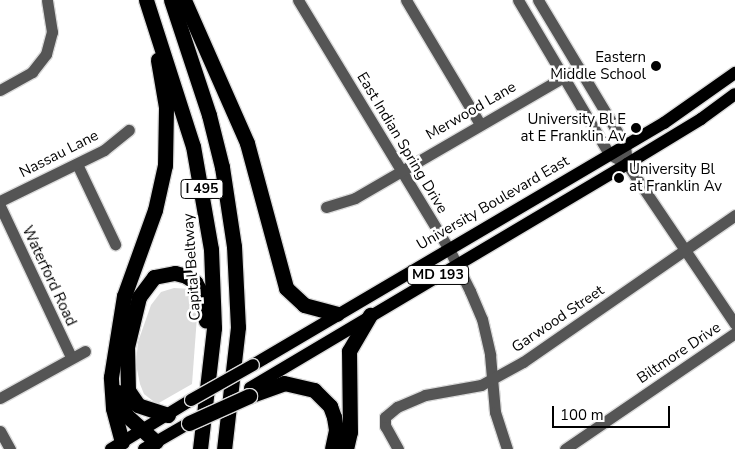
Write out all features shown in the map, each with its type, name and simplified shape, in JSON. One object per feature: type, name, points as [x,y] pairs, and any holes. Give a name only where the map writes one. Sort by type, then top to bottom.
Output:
[{"type":"highway","points":[[116,446],[110,393],[114,348],[124,296],[162,186],[167,146],[164,89],[146,0]]},
{"type":"highway","name":"Capital Beltway","points":[[146,0],[193,146],[206,214],[214,283],[210,385],[200,449]]},
{"type":"highway","name":"I 495","points":[[171,0],[209,115],[222,167],[234,246],[238,327],[224,449]]},
{"type":"highway","points":[[184,0],[248,142],[286,288],[304,305],[337,314]]},
{"type":"highway","points":[[168,414],[138,405],[132,399],[126,382],[127,348],[134,313],[146,284],[154,277],[164,273],[186,276],[195,282],[201,293],[210,385]]},
{"type":"highway","points":[[346,449],[350,432],[349,351],[370,315]]},
{"type":"highway","points":[[233,449],[238,327]]},
{"type":"highway","points":[[114,348],[115,377],[122,406],[150,446]]},
{"type":"highway","points":[[189,423],[249,392],[284,383],[314,390],[330,406],[336,430],[332,449]]},
{"type":"main road","name":"University Boulevard East","points":[[116,446],[664,123],[735,73]]},
{"type":"main road","name":"MD 193","points":[[249,392],[370,315],[701,119],[735,94]]},
{"type":"main road","points":[[150,446],[189,423]]},
{"type":"street","points":[[0,90],[32,72],[46,54],[52,32],[47,0]]},
{"type":"street","name":"East Indian Spring Drive","points":[[298,0],[399,171],[449,248],[457,264],[482,319],[490,355],[495,412],[507,449]]},
{"type":"street","points":[[406,0],[480,124]]},
{"type":"street","points":[[518,0],[609,154],[626,164],[686,249],[735,324]]},
{"type":"street","points":[[538,0],[625,145],[626,164]]},
{"type":"street","name":"Merwood Lane","points":[[326,207],[355,198],[563,75],[579,68]]},
{"type":"street","name":"Nassau Lane","points":[[0,201],[104,150],[129,130]]},
{"type":"street","points":[[77,164],[115,244]]},
{"type":"street","name":"Waterford Road","points":[[0,206],[71,358]]},
{"type":"street","name":"Garwood Street","points":[[398,449],[385,426],[385,417],[425,395],[481,385],[523,362],[735,215]]},
{"type":"street","name":"Biltmore Drive","points":[[565,449],[735,333]]},
{"type":"street","points":[[0,398],[84,351]]},
{"type":"street","points":[[0,430],[10,449]]},
{"type":"shaded area","points":[[174,288],[191,289],[198,303],[192,384],[157,404],[144,394],[140,384],[136,364],[138,342],[151,305],[161,292]]},
{"type":"place","name":"Eastern Middle School","points":[[656,66]]},
{"type":"place","name":"University Bl E at E Franklin Av","points":[[636,128]]},
{"type":"place","name":"University Bl at Franklin Av","points":[[619,178]]}]
